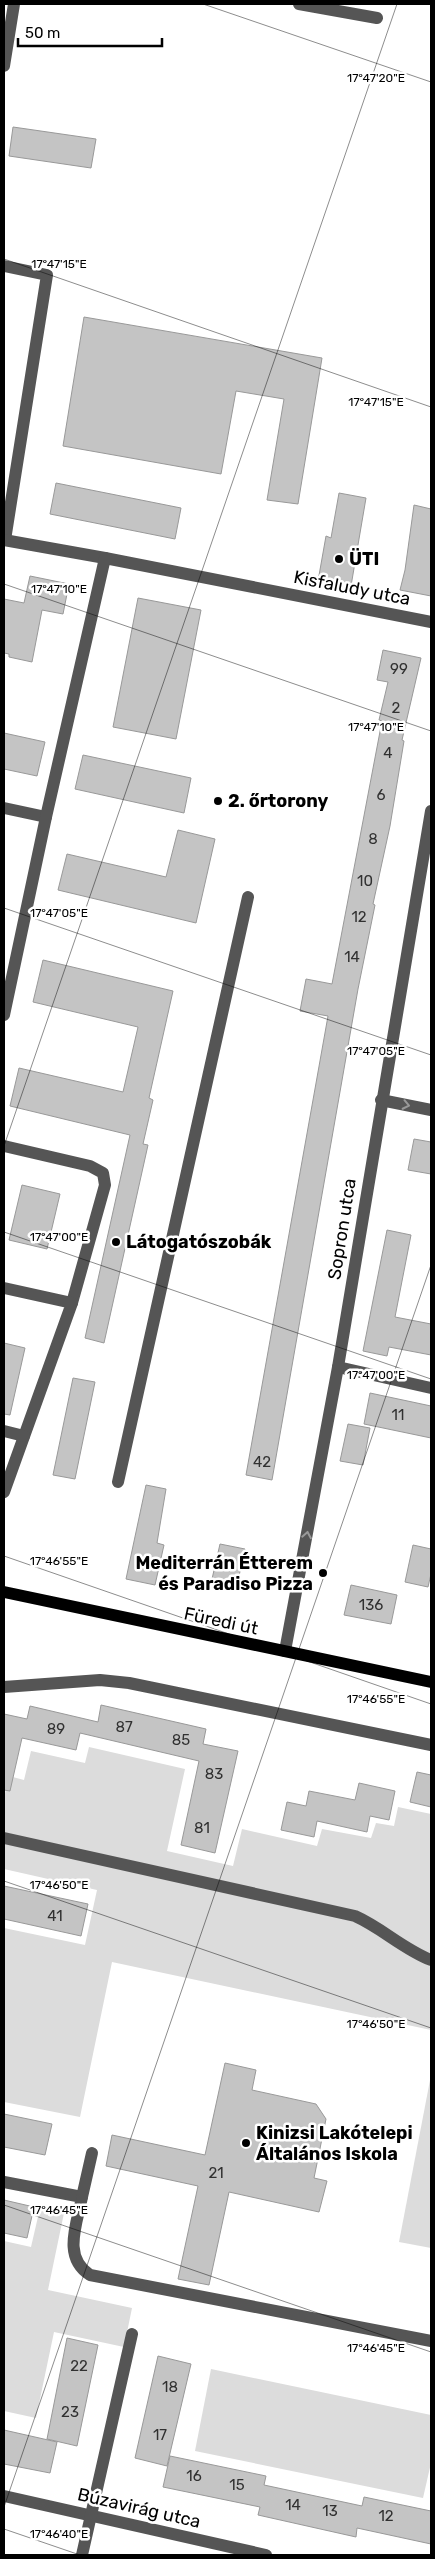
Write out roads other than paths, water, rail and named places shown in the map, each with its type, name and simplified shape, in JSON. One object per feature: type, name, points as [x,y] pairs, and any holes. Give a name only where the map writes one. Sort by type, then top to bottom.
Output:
[{"type":"main road","name":"Füredi út","points":[[4,1592],[431,1682]]},
{"type":"street","points":[[4,66],[14,4]]},
{"type":"street","points":[[299,4],[377,18]]},
{"type":"street","points":[[4,266],[47,275],[4,540]]},
{"type":"street","name":"Kisfaludy utca","points":[[4,540],[265,588],[431,622]]},
{"type":"street","points":[[4,1015],[46,817],[105,558]]},
{"type":"street","points":[[4,808],[46,817]]},
{"type":"street","name":"Sopron utca","points":[[285,1652],[338,1368],[381,1100],[428,858],[431,811]]},
{"type":"street","points":[[118,1482],[248,897]]},
{"type":"street","points":[[381,1100],[431,1110]]},
{"type":"street","points":[[4,1146],[90,1166],[103,1173],[105,1185],[72,1302],[4,1492]]},
{"type":"street","points":[[4,1288],[72,1302]]},
{"type":"street","points":[[338,1368],[431,1388]]},
{"type":"street","points":[[4,1432],[24,1436]]},
{"type":"street","points":[[4,1687],[100,1680],[129,1683],[431,1745]]},
{"type":"street","points":[[4,1838],[355,1916],[374,1924],[402,1945],[431,1960]]},
{"type":"street","points":[[92,2153],[73,2248],[74,2260],[80,2269],[90,2275],[431,2341]]},
{"type":"street","points":[[4,2182],[82,2197]]},
{"type":"street","points":[[82,2555],[132,2334]]},
{"type":"street","name":"Búzavirág utca","points":[[4,2496],[266,2555]]},
{"type":"place","name":"ÜTI","points":[[339,559]]},
{"type":"place","name":"2. őrtorony","points":[[218,801]]},
{"type":"place","name":"Látogatószobák","points":[[116,1242]]},
{"type":"place","name":"Mediterrán Étterem és Paradiso Pizza","points":[[323,1573]]},
{"type":"place","name":"Kinizsi Lakótelepi Általános Iskola","points":[[246,2143]]}]
